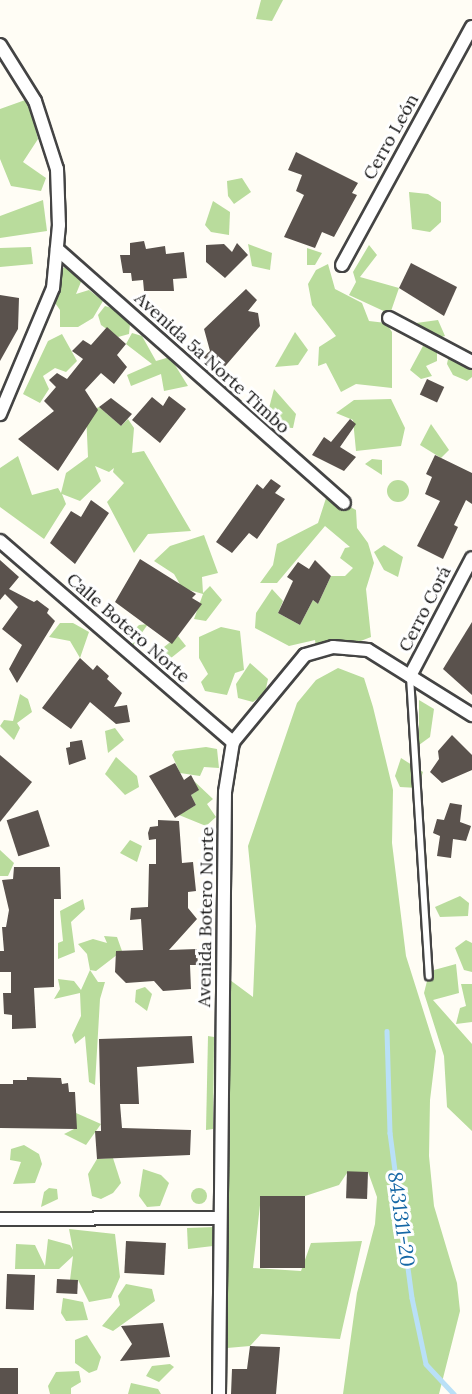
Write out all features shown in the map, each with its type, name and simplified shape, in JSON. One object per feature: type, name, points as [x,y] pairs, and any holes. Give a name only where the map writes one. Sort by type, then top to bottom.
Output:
[{"type":"street","name":"Cerro León","points":[[342,265],[472,27]]},
{"type":"street","points":[[0,45],[35,101],[57,169],[57,249],[53,288],[0,414]]},
{"type":"street","name":"Avenida 5a Norte Timbo","points":[[57,249],[344,503]]},
{"type":"street","points":[[389,318],[472,362]]},
{"type":"street","name":"Calle Botero Norte","points":[[0,541],[233,742]]},
{"type":"street","name":"Cerro Corá","points":[[410,676],[472,558]]},
{"type":"street","points":[[233,742],[304,655],[333,646],[368,650],[472,715]]},
{"type":"street","name":"Avenida Botero Norte","points":[[219,1394],[225,792],[233,742]]},
{"type":"street","points":[[0,1219],[220,1218]]},
{"type":"lane","points":[[410,676],[429,976]]},
{"type":"green space","points":[[261,0],[283,0],[272,21],[256,19]]},
{"type":"green space","points":[[28,99],[38,139],[23,162],[46,178],[41,191],[11,186],[0,159],[0,109]]},
{"type":"green space","points":[[242,178],[251,192],[234,204],[228,196],[227,181]]},
{"type":"green space","points":[[409,192],[428,194],[441,202],[441,222],[430,232],[412,229]]},
{"type":"green space","points":[[43,200],[47,231],[0,238],[0,216]]},
{"type":"green space","points":[[213,201],[230,212],[229,235],[211,232],[205,225]]},
{"type":"green space","points":[[248,244],[272,253],[270,270],[252,266]]},
{"type":"green space","points":[[369,245],[377,255],[360,277],[399,288],[390,314],[349,295],[356,282],[353,272]]},
{"type":"green space","points":[[31,247],[33,264],[0,267],[0,248]]},
{"type":"green space","points":[[307,248],[322,253],[315,265],[307,265]]},
{"type":"green space","points":[[70,263],[83,277],[76,294],[89,290],[103,301],[93,318],[78,327],[60,327],[60,310],[53,300],[59,290],[62,269]]},
{"type":"green space","points":[[328,264],[335,289],[362,303],[369,321],[386,323],[392,332],[392,388],[356,384],[341,392],[326,363],[318,366],[319,347],[336,336],[312,305],[308,284],[316,270]]},
{"type":"green space","points":[[105,306],[131,314],[129,334],[118,337],[101,325],[98,315]]},
{"type":"green space","points":[[438,320],[445,336],[431,340],[409,324]]},
{"type":"green space","points":[[295,332],[308,350],[298,365],[275,367]]},
{"type":"green space","points":[[132,333],[142,336],[156,361],[170,357],[188,386],[164,391],[161,374],[131,386],[127,375],[152,364],[126,344]]},
{"type":"green space","points":[[62,334],[77,361],[66,372],[55,368],[43,376],[49,389],[40,403],[23,394],[48,341]]},
{"type":"green space","points":[[423,346],[437,350],[437,361],[426,366],[432,376],[421,379],[410,370]]},
{"type":"green space","points":[[449,354],[472,367],[472,377],[467,381],[453,375],[447,364]]},
{"type":"green space","points":[[274,389],[296,414],[293,428],[272,427],[268,412]]},
{"type":"green space","points":[[391,399],[405,428],[401,446],[356,451],[353,420],[336,413],[354,400]]},
{"type":"green space","points":[[99,407],[121,426],[128,419],[134,428],[132,453],[144,451],[191,531],[148,534],[134,553],[107,502],[124,483],[113,472],[114,468],[109,472],[95,466],[101,481],[80,501],[62,494],[66,504],[44,539],[0,507],[0,468],[18,456],[32,495],[58,488],[61,493],[66,473],[88,457],[86,413]]},
{"type":"green space","points":[[431,424],[449,450],[441,458],[420,445]]},
{"type":"green space","points":[[372,459],[382,460],[382,475],[365,464]]},
{"type":"green space","points":[[398,480],[406,483],[409,491],[406,499],[398,502],[390,499],[387,491],[390,483]]},
{"type":"green space","points":[[327,495],[356,510],[357,528],[368,543],[374,563],[366,589],[371,637],[353,644],[316,647],[315,640],[289,646],[255,628],[256,613],[272,589],[283,601],[278,613],[300,625],[313,600],[318,604],[331,576],[345,576],[353,568],[340,558],[345,548],[350,547],[325,526],[277,583],[260,583],[273,565],[277,544],[318,523]]},
{"type":"green space","points":[[204,535],[218,573],[202,577],[203,593],[210,586],[222,600],[206,621],[194,619],[203,594],[182,588],[174,574],[154,561],[170,546]]},
{"type":"green space","points":[[384,545],[403,557],[398,577],[384,570],[374,552]]},
{"type":"green space","points":[[60,623],[73,623],[89,632],[80,658],[70,641],[49,637]]},
{"type":"green space","points":[[148,624],[132,647],[132,632],[139,625]]},
{"type":"green space","points":[[221,627],[240,631],[244,670],[235,673],[227,695],[205,691],[201,682],[208,674],[199,658],[199,637]]},
{"type":"green space","points":[[178,636],[186,646],[161,666],[164,647]]},
{"type":"green space","points":[[250,663],[268,679],[265,693],[253,702],[238,698],[236,684]]},
{"type":"green space","points":[[338,668],[364,678],[373,707],[393,790],[392,843],[406,956],[436,1051],[430,1100],[429,1156],[434,1206],[457,1283],[460,1311],[439,1394],[343,1394],[357,1293],[375,1224],[377,1197],[368,1172],[347,1173],[339,1185],[305,1196],[261,1196],[253,1268],[301,1271],[311,1243],[362,1241],[340,1339],[261,1334],[250,1346],[227,1348],[230,980],[253,997],[256,926],[248,846],[297,703],[316,680]]},
{"type":"green space","points":[[20,694],[28,699],[32,712],[17,723],[20,728],[14,740],[0,726],[4,720],[13,721]]},
{"type":"green space","points":[[419,700],[434,709],[430,737],[419,745]]},
{"type":"green space","points":[[115,728],[124,740],[108,753],[105,731]]},
{"type":"green space","points":[[206,747],[217,749],[219,768],[204,767],[200,776],[180,773],[172,755],[175,751]]},
{"type":"green space","points":[[116,757],[137,776],[139,787],[125,795],[105,774]]},
{"type":"green space","points":[[401,758],[423,772],[418,788],[400,787],[395,776]]},
{"type":"green space","points":[[194,781],[213,799],[207,804],[216,817],[206,826],[179,815],[196,805],[191,795],[198,790]]},
{"type":"green space","points":[[130,840],[142,846],[137,862],[120,853]]},
{"type":"green space","points":[[0,850],[14,863],[8,876],[0,876]]},
{"type":"green space","points":[[460,896],[469,903],[468,916],[440,917],[435,907]]},
{"type":"green space","points":[[83,899],[85,909],[71,922],[75,952],[58,959],[58,943],[63,941],[60,911]]},
{"type":"green space","points":[[104,936],[117,937],[122,951],[96,971],[90,970],[87,954],[78,944],[93,939],[107,943]]},
{"type":"green space","points":[[466,940],[472,943],[472,972],[464,970],[455,948]]},
{"type":"green space","points":[[456,964],[459,993],[433,1000],[472,1044],[472,1131],[447,1107],[444,1056],[424,993],[427,981],[434,979],[434,970]]},
{"type":"green space","points":[[90,970],[98,982],[105,982],[100,999],[95,1085],[89,1082],[85,1036],[75,1044],[72,1035],[81,1016],[80,993],[54,999],[60,989],[58,979],[74,981],[81,990]]},
{"type":"green space","points":[[461,984],[472,984],[472,1022],[456,1024],[460,1008],[466,1006]]},
{"type":"green space","points":[[145,987],[152,994],[147,1011],[135,1002],[136,990]]},
{"type":"green space","points":[[208,1036],[214,1037],[213,1129],[206,1130]]},
{"type":"green space","points":[[76,1113],[101,1124],[86,1145],[64,1134],[76,1128]]},
{"type":"green space","points":[[24,1145],[39,1154],[42,1164],[35,1183],[13,1184],[21,1162],[10,1160],[11,1149]]},
{"type":"green space","points":[[113,1158],[121,1183],[113,1193],[101,1199],[92,1196],[88,1174],[97,1159]]},
{"type":"green space","points":[[143,1169],[161,1175],[169,1183],[160,1206],[147,1207],[139,1196]]},
{"type":"green space","points":[[49,1188],[57,1189],[58,1199],[41,1207],[44,1192]]},
{"type":"green space","points":[[199,1188],[207,1196],[199,1204],[191,1196]]},
{"type":"green space","points":[[215,1227],[213,1246],[188,1249],[187,1228]]},
{"type":"green space","points":[[69,1229],[115,1234],[120,1277],[111,1298],[89,1302],[78,1280],[70,1280],[73,1256],[59,1269],[15,1269],[16,1244],[35,1245],[45,1266],[48,1239],[70,1245],[73,1250]]},
{"type":"green space","points":[[126,1284],[152,1289],[155,1301],[113,1331],[102,1326],[120,1305],[118,1296]]},
{"type":"green space","points":[[63,1298],[83,1302],[88,1320],[66,1321],[61,1313]]},
{"type":"green space","points":[[87,1335],[101,1357],[97,1370],[89,1373],[75,1363],[75,1340]]},
{"type":"green space","points":[[170,1364],[174,1367],[159,1382],[146,1376],[152,1366]]},
{"type":"green space","points":[[79,1371],[81,1382],[71,1388],[71,1394],[50,1394],[48,1386],[56,1372]]},
{"type":"green space","points":[[131,1383],[158,1389],[161,1394],[128,1394]]},
{"type":"building","points":[[296,152],[358,183],[352,193],[357,195],[334,237],[322,232],[315,248],[284,237],[304,195],[296,191],[302,175],[288,170]]},
{"type":"building","points":[[144,241],[146,249],[165,246],[166,254],[184,252],[187,278],[173,279],[174,291],[144,291],[143,280],[132,281],[131,273],[123,273],[120,255],[130,255],[130,243]]},
{"type":"building","points":[[237,243],[248,255],[225,278],[206,262],[206,245],[224,244],[232,252]]},
{"type":"building","points":[[411,263],[457,287],[444,316],[399,288]]},
{"type":"building","points":[[246,289],[257,300],[248,311],[258,313],[260,326],[221,371],[203,357],[210,351],[204,329]]},
{"type":"building","points":[[0,295],[19,298],[18,329],[0,361]]},
{"type":"building","points":[[107,327],[126,344],[117,355],[127,367],[114,384],[101,373],[85,390],[98,410],[58,471],[18,439],[54,411],[44,401],[56,387],[49,380],[57,373],[67,379],[83,359],[72,351],[83,340],[91,345]]},
{"type":"building","points":[[427,379],[444,387],[437,402],[420,394]]},
{"type":"building","points":[[169,396],[186,409],[160,443],[132,420],[152,397],[163,406]]},
{"type":"building","points":[[111,398],[132,414],[121,426],[99,407]]},
{"type":"building","points":[[350,419],[356,424],[340,447],[356,457],[344,471],[312,455],[324,437],[331,442]]},
{"type":"building","points":[[435,455],[472,473],[472,504],[466,500],[454,525],[458,527],[443,559],[417,546],[440,501],[425,494],[432,477],[426,474]]},
{"type":"building","points":[[271,479],[281,486],[275,493],[285,499],[257,539],[249,533],[232,553],[216,542],[257,484],[263,489]]},
{"type":"building","points":[[91,500],[109,513],[75,564],[50,543],[71,511],[81,517]]},
{"type":"building","points":[[140,559],[196,594],[192,598],[202,604],[172,644],[115,602]]},
{"type":"building","points":[[0,560],[19,577],[9,589],[34,602],[37,600],[49,609],[47,613],[55,621],[17,683],[9,669],[22,645],[2,629],[18,607],[5,594],[0,600]]},
{"type":"building","points":[[315,560],[331,576],[318,604],[313,600],[300,625],[278,613],[293,581],[287,577],[298,562],[309,569]]},
{"type":"building","points":[[472,622],[472,695],[443,669]]},
{"type":"building","points":[[80,658],[93,670],[97,665],[109,676],[107,679],[122,693],[114,707],[127,705],[130,722],[116,724],[90,702],[71,729],[42,708]]},
{"type":"building","points":[[452,735],[472,755],[472,770],[442,783],[430,772],[439,759],[438,751]]},
{"type":"building","points":[[82,740],[86,759],[69,765],[66,748],[70,747],[70,742]]},
{"type":"building","points":[[0,755],[32,782],[0,822]]},
{"type":"building","points":[[175,763],[184,780],[191,775],[199,790],[191,795],[196,805],[175,818],[149,776]]},
{"type":"building","points":[[450,803],[462,805],[460,822],[471,826],[466,841],[453,839],[451,858],[437,856],[440,836],[433,833],[437,819],[444,820]]},
{"type":"building","points":[[38,810],[50,846],[18,856],[7,820]]},
{"type":"building","points":[[158,820],[179,821],[182,863],[193,862],[196,891],[188,892],[188,908],[197,919],[169,950],[197,949],[198,965],[190,965],[191,989],[163,991],[154,981],[126,983],[115,972],[116,951],[143,950],[141,919],[130,920],[131,908],[148,907],[149,864],[156,864],[156,839],[149,840],[148,833],[150,827],[158,826]]},
{"type":"building","points":[[14,867],[60,867],[61,899],[54,899],[54,987],[34,988],[36,1028],[12,1029],[12,1015],[4,1014],[3,993],[11,993],[11,972],[0,972],[0,951],[4,951],[2,927],[6,927],[9,910],[2,880],[13,879]]},
{"type":"building","points":[[192,1036],[194,1063],[137,1067],[139,1104],[120,1104],[122,1128],[191,1130],[190,1155],[97,1159],[95,1131],[101,1131],[99,1039]]},
{"type":"building","points":[[27,1077],[61,1078],[62,1084],[68,1083],[69,1092],[75,1092],[77,1129],[0,1128],[0,1084],[13,1084],[13,1080],[27,1080]]},
{"type":"building","points":[[347,1171],[368,1172],[367,1199],[346,1198]]},
{"type":"building","points":[[260,1196],[305,1196],[305,1268],[260,1268]]},
{"type":"building","points":[[126,1241],[166,1243],[164,1275],[124,1273]]},
{"type":"building","points":[[7,1274],[35,1275],[34,1310],[6,1309]]},
{"type":"building","points":[[57,1279],[78,1280],[77,1294],[56,1293]]},
{"type":"building","points":[[163,1323],[170,1357],[120,1361],[132,1344],[121,1326]]},
{"type":"building","points":[[250,1346],[280,1347],[276,1394],[231,1394],[232,1369],[247,1369]]},
{"type":"building","points":[[0,1368],[18,1368],[18,1394],[0,1394]]},
{"type":"waterway","name":"8431311-20","points":[[387,1031],[390,1133],[412,1298],[426,1364],[454,1394]]}]
